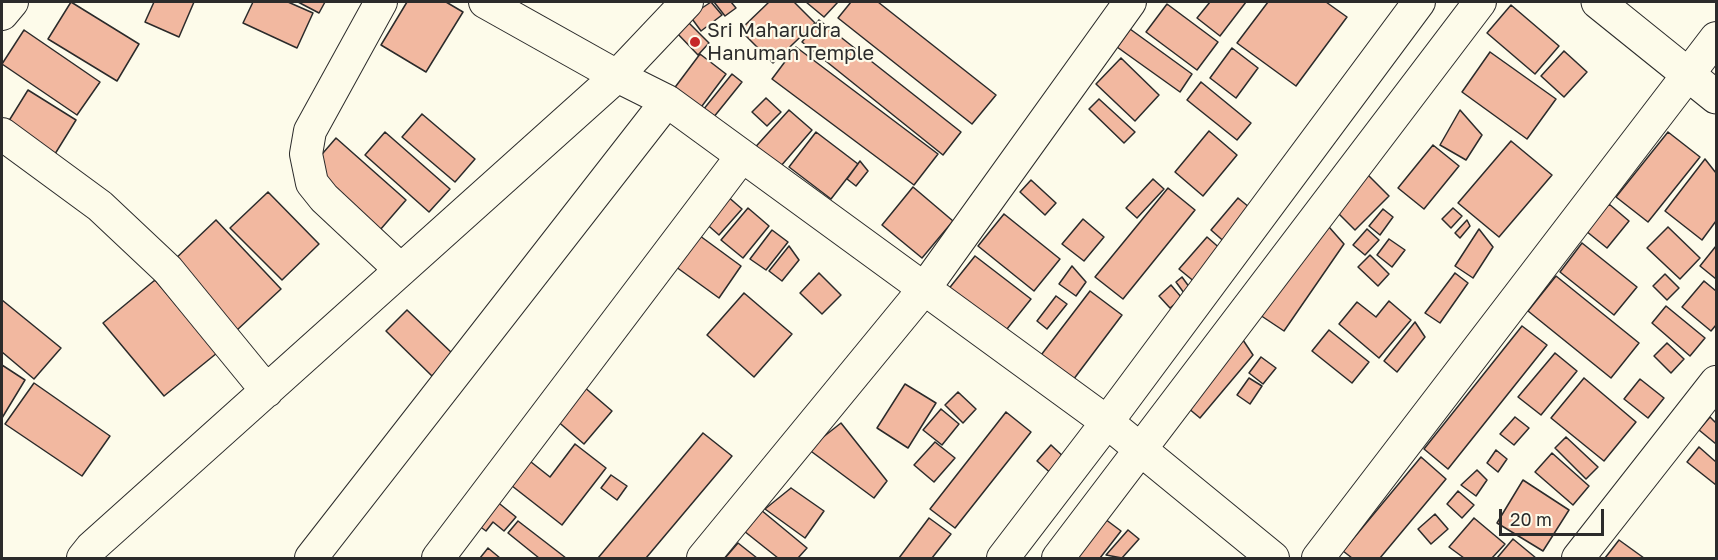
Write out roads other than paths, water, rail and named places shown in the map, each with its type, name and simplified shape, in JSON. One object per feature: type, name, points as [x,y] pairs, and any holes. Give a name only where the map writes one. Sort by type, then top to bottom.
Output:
[{"type":"main road","points":[[1598,2],[1716,97]]},
{"type":"street","points":[[2,14],[12,2]]},
{"type":"street","points":[[381,2],[310,131],[306,154],[312,183],[324,198],[401,270]]},
{"type":"street","points":[[485,2],[617,76],[667,101],[1107,422],[1273,558]]},
{"type":"street","points":[[93,555],[267,391],[617,76],[687,2]]},
{"type":"street","points":[[703,558],[924,289],[1130,2]]},
{"type":"street","points":[[1002,558],[1107,422],[1419,2]]},
{"type":"street","points":[[1058,558],[1480,2]]},
{"type":"street","points":[[1318,558],[1690,75],[1716,38]]},
{"type":"street","points":[[311,558],[667,101]]},
{"type":"street","points":[[2,134],[100,206],[168,270],[267,391]]},
{"type":"street","points":[[438,558],[742,156]]},
{"type":"street","points":[[1578,558],[1716,382]]},
{"type":"place","name":"Sri Maharudra Hanuman Temple","points":[[695,42]]}]
